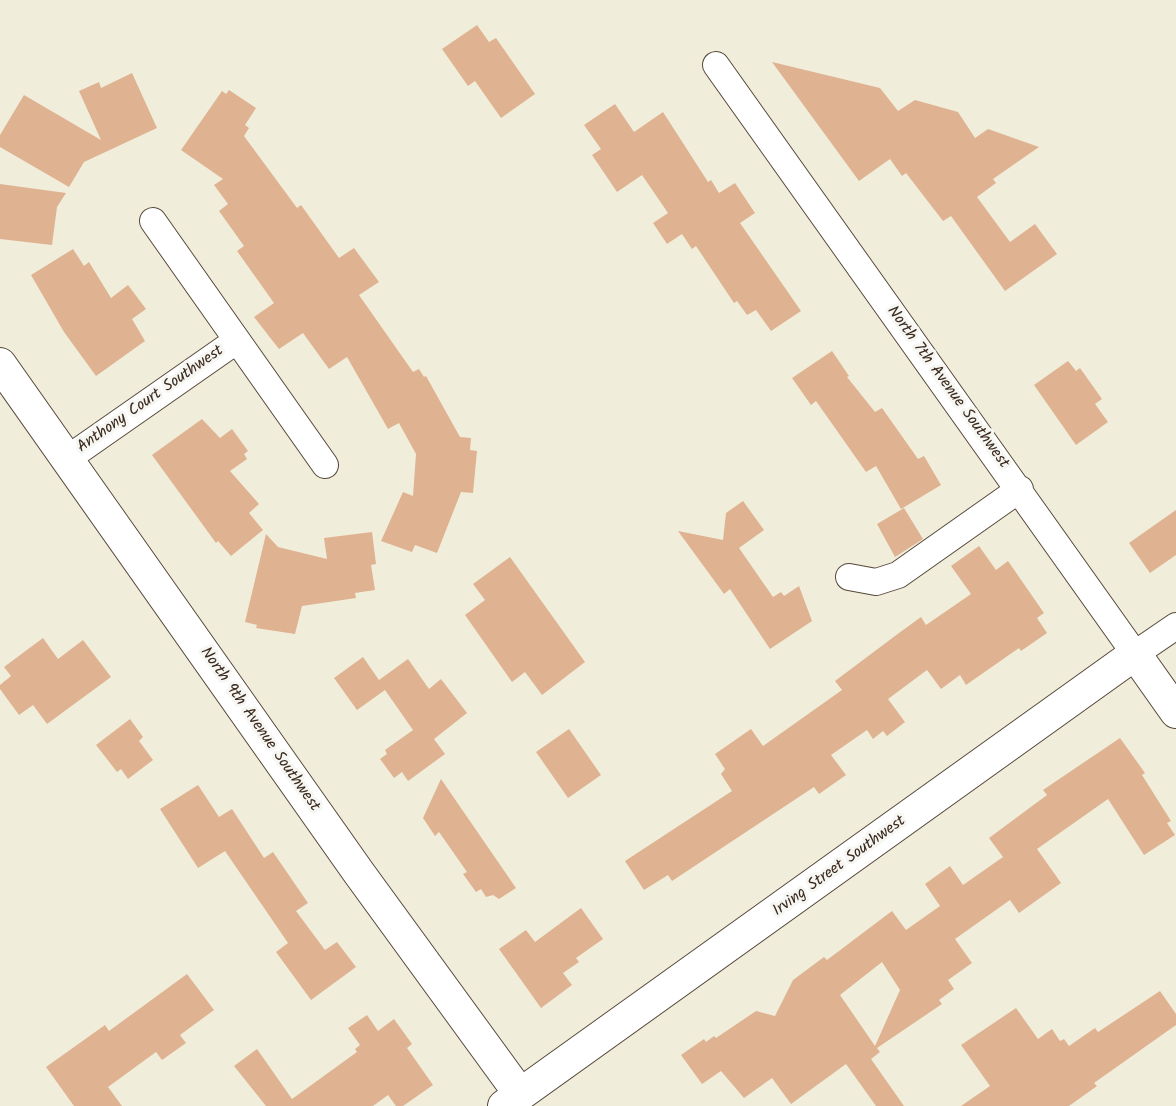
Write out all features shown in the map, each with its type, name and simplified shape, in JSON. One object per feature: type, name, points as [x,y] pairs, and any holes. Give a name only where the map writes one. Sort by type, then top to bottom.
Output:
[{"type":"street","name":"North 7th Avenue Southwest","points":[[716,65],[1020,489],[1176,712]]},
{"type":"street","name":"Anthony Court Southwest","points":[[153,221],[325,465]]},
{"type":"street","name":"Anthony Court Southwest","points":[[67,459],[236,341]]},
{"type":"street","name":"North 9th Avenue Southwest","points":[[0,364],[512,1100]]},
{"type":"street","points":[[849,577],[876,582],[897,575],[1020,489]]},
{"type":"street","name":"Irving Street Southwest","points":[[512,1100],[1176,627]]},
{"type":"building","points":[[477,25],[489,42],[496,38],[535,94],[501,118],[475,81],[468,86],[442,49]]},
{"type":"building","points":[[772,62],[880,88],[898,111],[915,100],[958,112],[975,138],[988,129],[1039,147],[993,179],[996,183],[977,197],[1010,242],[1035,224],[1057,254],[1005,291],[951,216],[943,221],[906,173],[902,176],[890,159],[859,181]]},
{"type":"building","points":[[132,73],[157,128],[84,162],[69,187],[0,147],[0,135],[24,95],[101,140],[79,91],[99,82],[101,88]]},
{"type":"building","points":[[229,90],[256,108],[245,125],[249,128],[244,136],[297,208],[301,205],[339,258],[354,248],[379,282],[359,295],[413,372],[419,369],[424,377],[426,376],[460,437],[471,438],[470,450],[477,451],[473,493],[461,492],[437,553],[415,545],[412,552],[381,541],[403,492],[413,496],[416,454],[399,423],[388,429],[347,357],[329,369],[303,333],[279,349],[254,317],[274,303],[237,251],[244,246],[219,211],[228,204],[214,185],[223,179],[181,150],[222,91],[226,94]]},
{"type":"building","points":[[615,104],[634,132],[663,112],[708,182],[711,180],[719,193],[735,183],[755,213],[740,223],[801,311],[771,331],[756,310],[747,315],[737,301],[734,303],[696,246],[692,249],[682,234],[667,244],[653,223],[668,213],[642,175],[617,192],[592,155],[601,149],[584,125]]},
{"type":"building","points":[[0,184],[66,193],[57,207],[52,245],[0,239]]},
{"type":"building","points":[[73,249],[84,266],[89,262],[111,298],[128,285],[146,309],[132,319],[145,341],[96,376],[64,332],[31,275]]},
{"type":"building","points":[[832,351],[849,376],[847,377],[875,412],[882,408],[918,459],[924,456],[941,485],[901,509],[876,466],[866,472],[816,401],[811,405],[792,378]]},
{"type":"building","points":[[1068,361],[1076,371],[1080,368],[1102,399],[1095,404],[1108,422],[1076,445],[1034,385]]},
{"type":"building","points":[[202,419],[220,438],[232,429],[248,451],[244,454],[247,459],[230,471],[259,504],[249,513],[263,530],[231,556],[218,541],[216,543],[152,455]]},
{"type":"building","points":[[743,501],[764,530],[739,548],[773,597],[781,592],[784,596],[799,586],[812,621],[770,649],[730,589],[724,594],[678,531],[723,540],[726,513]]},
{"type":"building","points":[[904,508],[923,539],[895,557],[877,524]]},
{"type":"building","points":[[1176,510],[1176,555],[1150,573],[1129,543]]},
{"type":"building","points":[[372,532],[376,564],[371,565],[375,590],[355,593],[356,598],[302,606],[295,634],[256,628],[257,625],[245,622],[266,534],[278,547],[327,559],[324,538]]},
{"type":"building","points":[[979,546],[996,570],[1008,561],[1044,613],[1037,618],[1047,633],[1021,651],[1019,648],[966,685],[960,675],[941,689],[927,670],[888,699],[905,722],[887,736],[883,731],[873,739],[867,730],[831,755],[846,775],[819,794],[814,787],[672,881],[668,875],[644,890],[625,861],[732,791],[721,774],[725,769],[715,754],[751,729],[763,746],[842,690],[835,681],[899,633],[921,617],[926,625],[971,594],[951,566]]},
{"type":"building","points":[[510,557],[585,662],[542,695],[525,672],[512,682],[465,615],[485,600],[473,584]]},
{"type":"building","points":[[43,638],[58,659],[83,640],[111,677],[47,724],[33,705],[19,715],[0,689],[0,685],[11,676],[4,667]]},
{"type":"building","points":[[363,657],[379,680],[408,659],[429,689],[441,679],[467,713],[434,739],[445,754],[408,781],[402,772],[394,778],[380,759],[387,754],[385,750],[413,730],[385,690],[357,710],[334,678]]},
{"type":"building","points":[[130,719],[143,737],[139,741],[153,760],[128,779],[121,769],[117,772],[96,745]]},
{"type":"building","points":[[569,729],[601,775],[568,798],[536,752]]},
{"type":"building","points":[[1120,738],[1145,773],[1142,775],[1171,821],[1167,823],[1175,835],[1144,855],[1108,799],[1037,849],[1061,883],[1019,913],[1010,900],[955,939],[972,963],[948,980],[954,989],[939,1000],[942,1004],[877,1048],[880,1052],[871,1059],[904,1106],[876,1106],[846,1064],[791,1104],[772,1078],[744,1098],[721,1071],[702,1084],[681,1055],[704,1039],[706,1042],[714,1036],[716,1038],[756,1011],[775,1016],[793,980],[824,957],[827,960],[892,911],[906,930],[940,906],[925,884],[950,866],[963,885],[1003,857],[989,838],[1047,795],[1043,790]],"holes":[[[882,962],[900,990],[875,1046],[840,995]]]},
{"type":"building","points":[[441,779],[516,888],[499,899],[493,895],[486,897],[481,889],[476,892],[463,874],[467,872],[439,832],[435,836],[423,818]]},
{"type":"building","points":[[198,785],[219,817],[232,809],[264,858],[273,852],[308,903],[296,911],[325,950],[337,942],[356,967],[311,1000],[276,952],[288,943],[225,851],[198,868],[160,809]]},
{"type":"building","points":[[581,908],[603,939],[576,958],[579,962],[563,973],[572,985],[541,1008],[499,949],[526,930],[535,942]]},
{"type":"building","points":[[187,974],[214,1010],[180,1035],[186,1043],[162,1060],[156,1052],[108,1087],[122,1106],[74,1106],[46,1067],[105,1025],[109,1031]]},
{"type":"building","points":[[1160,991],[1176,1014],[1176,1025],[1094,1083],[1097,1086],[1069,1106],[961,1106],[990,1086],[961,1045],[1016,1008],[1038,1039],[1052,1029],[1060,1041],[1064,1039],[1069,1046],[1095,1028],[1098,1032]]},
{"type":"building","points":[[367,1015],[378,1031],[394,1019],[412,1044],[407,1048],[433,1085],[403,1106],[396,1106],[388,1095],[373,1106],[266,1106],[234,1066],[257,1049],[292,1099],[357,1052],[355,1049],[360,1045],[348,1028]]}]
